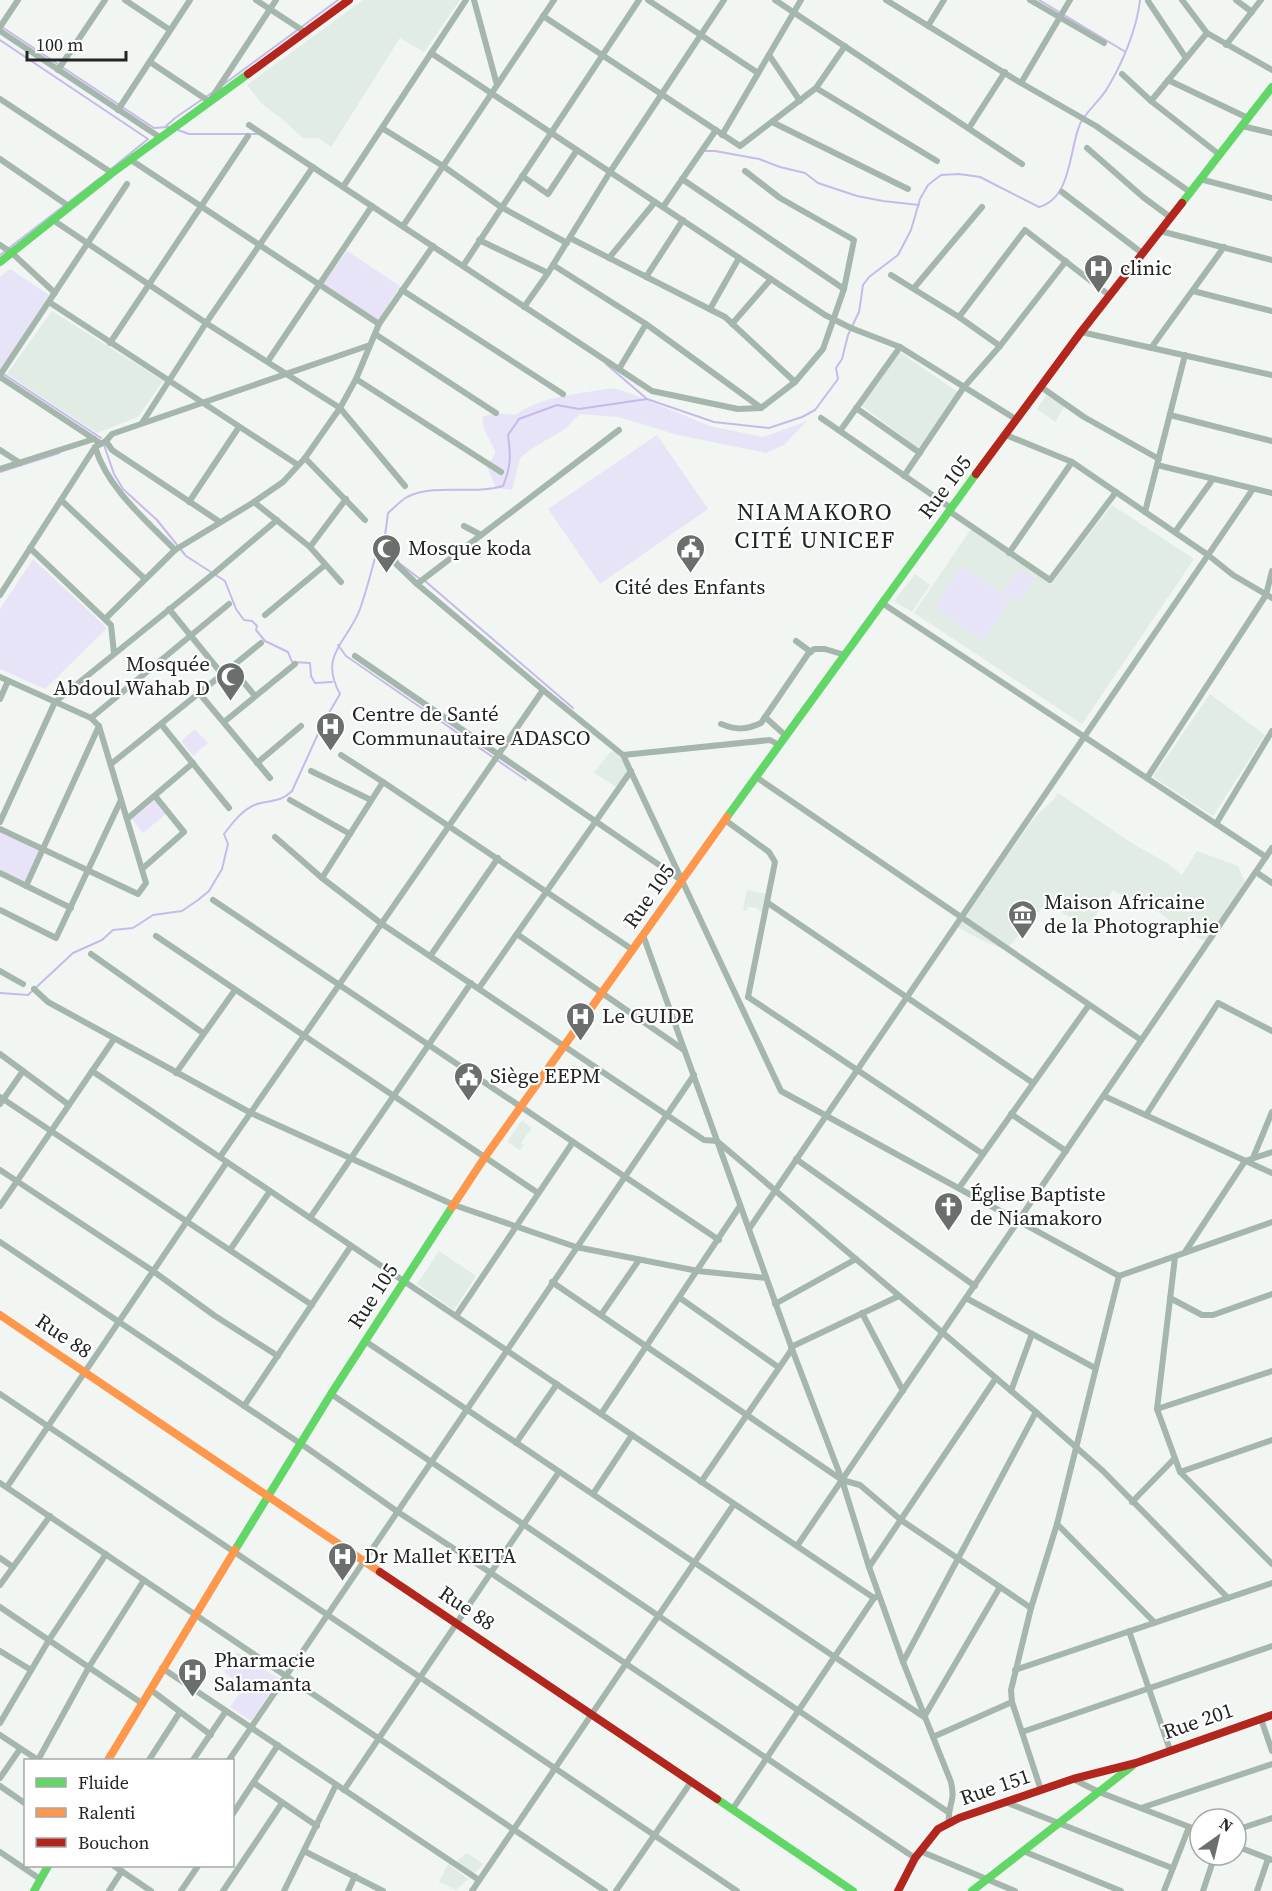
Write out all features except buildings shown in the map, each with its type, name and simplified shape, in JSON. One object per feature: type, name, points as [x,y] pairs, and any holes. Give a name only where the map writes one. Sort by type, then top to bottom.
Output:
[{"type":"street","points":[[18,0],[0,29],[161,138]]},
{"type":"street","points":[[58,70],[105,0]]},
{"type":"street","points":[[125,0],[170,30]]},
{"type":"street","points":[[118,110],[190,0]]},
{"type":"street","points":[[256,0],[305,32]]},
{"type":"street","points":[[209,102],[276,0]]},
{"type":"street","points":[[0,262],[112,173],[349,0]]},
{"type":"street","points":[[343,187],[466,0]]},
{"type":"street","points":[[474,0],[497,85]]},
{"type":"street","points":[[403,226],[554,0]]},
{"type":"street","points":[[463,266],[639,0]]},
{"type":"street","points":[[648,0],[758,73]]},
{"type":"street","points":[[524,307],[724,0]]},
{"type":"street","points":[[775,0],[1022,164]]},
{"type":"street","points":[[722,135],[801,0]]},
{"type":"street","points":[[886,0],[1021,84],[1096,126],[1190,192]]},
{"type":"street","points":[[928,26],[944,0]]},
{"type":"street","points":[[1030,0],[1104,43]]},
{"type":"street","points":[[1021,84],[1070,0]]},
{"type":"street","points":[[1182,0],[1207,33],[1272,70]]},
{"type":"street","points":[[1236,0],[1252,12]]},
{"type":"street","points":[[1226,45],[1261,0]]},
{"type":"street","points":[[1148,2],[1186,58]]},
{"type":"street","points":[[543,16],[740,146],[816,88],[844,46]]},
{"type":"street","points":[[1151,101],[1207,33]]},
{"type":"street","points":[[431,53],[833,319],[900,347],[1017,420]]},
{"type":"street","points":[[769,55],[800,100]]},
{"type":"street","points":[[150,62],[209,102]]},
{"type":"street","points":[[969,128],[1005,72]]},
{"type":"street","points":[[1122,74],[1151,101],[1220,154]]},
{"type":"street","points":[[1168,80],[1248,118]]},
{"type":"street","name":"Rue 105","points":[[109,1759],[162,1668],[300,1444],[485,1157],[950,509],[1081,332],[1272,87]]},
{"type":"street","points":[[816,88],[937,161]]},
{"type":"street","points":[[0,99],[112,173]]},
{"type":"street","points":[[772,122],[908,189]]},
{"type":"street","points":[[249,125],[652,391],[738,409],[761,408],[795,382],[823,349],[844,290],[854,240],[780,198],[745,171]]},
{"type":"street","points":[[1242,126],[1272,134]]},
{"type":"street","points":[[382,128],[501,207],[568,241],[609,258],[725,317],[795,382]]},
{"type":"street","points":[[663,207],[716,130]]},
{"type":"street","points":[[110,343],[248,136]]},
{"type":"street","points":[[1087,148],[1143,197],[1170,217]]},
{"type":"street","points":[[522,176],[548,194],[577,150]]},
{"type":"street","points":[[0,159],[70,207]]},
{"type":"street","points":[[131,160],[379,324]]},
{"type":"street","points":[[142,423],[206,323],[313,167]]},
{"type":"street","points":[[682,179],[844,290]]},
{"type":"street","points":[[1200,179],[1272,198]]},
{"type":"street","points":[[126,184],[0,376],[220,522]]},
{"type":"street","points":[[1062,192],[1142,254]]},
{"type":"street","points":[[609,258],[655,202]]},
{"type":"street","points":[[268,361],[372,206]]},
{"type":"street","points":[[914,288],[982,207]]},
{"type":"street","points":[[53,220],[206,323],[340,408],[405,486]]},
{"type":"street","points":[[646,277],[683,220]]},
{"type":"street","points":[[959,316],[1025,230],[1110,295]]},
{"type":"street","points":[[1160,231],[1272,260]]},
{"type":"street","points":[[479,240],[548,273]]},
{"type":"street","points":[[0,245],[12,253],[55,293]]},
{"type":"street","points":[[105,619],[175,550],[283,482],[305,458],[340,408],[356,379],[379,324],[433,246]]},
{"type":"street","points":[[1151,348],[1224,247]]},
{"type":"street","points":[[710,309],[739,258]]},
{"type":"street","points":[[904,476],[964,387],[1000,346],[1066,261]]},
{"type":"street","points":[[553,265],[646,324],[761,408]]},
{"type":"street","points":[[891,274],[959,316],[1000,346]]},
{"type":"street","points":[[732,324],[771,279]]},
{"type":"street","points":[[402,290],[563,394]]},
{"type":"street","points":[[1193,291],[1272,311]]},
{"type":"street","points":[[49,302],[298,465]]},
{"type":"street","points":[[619,369],[646,324]]},
{"type":"street","points":[[1081,332],[1272,375]]},
{"type":"street","points":[[375,334],[496,413]]},
{"type":"street","points":[[1,470],[99,443],[112,434],[142,423],[370,345]]},
{"type":"street","points":[[840,431],[900,347]]},
{"type":"street","points":[[1145,512],[1185,355]]},
{"type":"street","points":[[356,379],[501,472]]},
{"type":"street","points":[[1041,387],[1084,417],[1158,462],[1213,479],[1272,493]]},
{"type":"street","points":[[856,408],[920,453]]},
{"type":"street","points":[[1170,415],[1272,441]]},
{"type":"street","points":[[821,418],[1050,580],[1116,492]]},
{"type":"street","points":[[189,502],[239,427]]},
{"type":"street","points":[[417,584],[620,430]]},
{"type":"street","points":[[1006,435],[1072,462],[1208,555],[1233,575],[1269,594]]},
{"type":"street","points":[[0,595],[99,443]]},
{"type":"street","points":[[99,443],[99,460],[119,492],[175,550]]},
{"type":"street","points":[[0,450],[20,463]]},
{"type":"street","points":[[305,458],[365,520]]},
{"type":"street","points":[[1009,553],[1072,462]]},
{"type":"street","points":[[1175,532],[1213,479]]},
{"type":"street","points":[[749,1229],[1252,489]]},
{"type":"street","points":[[310,547],[346,499]]},
{"type":"street","points":[[61,500],[145,579]]},
{"type":"street","points":[[254,502],[310,547],[341,582]]},
{"type":"street","points":[[0,822],[55,702],[277,520]]},
{"type":"street","points":[[465,526],[481,535]]},
{"type":"street","points":[[30,548],[111,625],[114,653]]},
{"type":"street","points":[[384,549],[417,584],[623,755],[781,1091],[1119,1276],[1272,1222]]},
{"type":"street","points":[[265,615],[325,565]]},
{"type":"street","points":[[1147,778],[1269,594],[1272,571]]},
{"type":"street","points":[[882,603],[1266,857]]},
{"type":"street","points":[[92,718],[229,604]]},
{"type":"street","points":[[169,609],[222,674]]},
{"type":"street","points":[[796,641],[811,652]]},
{"type":"street","points":[[111,764],[261,643]]},
{"type":"street","points":[[721,724],[740,729],[751,728],[761,723],[814,649],[825,649],[845,655]]},
{"type":"street","points":[[355,656],[682,880]]},
{"type":"street","points":[[224,722],[295,664]]},
{"type":"street","points":[[231,667],[255,696]]},
{"type":"street","points":[[0,677],[92,718],[99,726],[146,884],[138,894],[0,829]]},
{"type":"street","points":[[0,699],[8,681]]},
{"type":"street","points":[[220,1157],[543,690]]},
{"type":"street","points":[[200,693],[270,778]]},
{"type":"street","points":[[765,717],[786,736]]},
{"type":"street","points":[[160,724],[229,808]]},
{"type":"street","points":[[26,886],[99,726]]},
{"type":"street","points":[[257,762],[301,726]]},
{"type":"street","points":[[1216,824],[1272,731]]},
{"type":"street","points":[[623,755],[770,740],[779,746]]},
{"type":"street","points":[[341,755],[633,950]]},
{"type":"street","points":[[127,819],[193,764]]},
{"type":"street","points":[[311,771],[371,800]]},
{"type":"street","points":[[479,988],[631,771]]},
{"type":"street","points":[[756,777],[1141,1040]]},
{"type":"street","points":[[322,878],[384,782]]},
{"type":"street","points":[[142,869],[184,832],[154,796]]},
{"type":"street","points":[[0,910],[56,938],[121,800]]},
{"type":"street","points":[[290,800],[350,834]]},
{"type":"street","points":[[725,820],[769,852],[774,862],[768,903],[747,997]]},
{"type":"street","points":[[275,837],[322,878],[382,924],[704,1140],[717,1141],[1103,1471],[1228,1598]]},
{"type":"street","points":[[798,1546],[1272,848]]},
{"type":"street","points":[[430,955],[498,858]]},
{"type":"street","points":[[1256,872],[1272,883]]},
{"type":"street","points":[[0,873],[71,908]]},
{"type":"street","points":[[213,900],[718,1240]]},
{"type":"street","points":[[768,903],[1033,1083]]},
{"type":"street","points":[[517,934],[684,1050]]},
{"type":"street","points":[[644,935],[775,1304],[842,1480],[870,1567],[877,1597],[954,1796],[948,1812],[949,1823]]},
{"type":"street","points":[[156,936],[538,1193]]},
{"type":"street","points":[[91,954],[203,1034]]},
{"type":"street","points":[[0,971],[23,984]]},
{"type":"street","points":[[310,1218],[471,982]]},
{"type":"street","points":[[34,989],[48,1002],[251,1113],[454,1206],[576,1247],[698,1270],[766,1278]]},
{"type":"street","points":[[176,1072],[235,990]]},
{"type":"street","points":[[738,1000],[747,997]]},
{"type":"street","points":[[747,997],[983,1154]]},
{"type":"street","points":[[1146,1116],[1218,1003],[1272,1031]]},
{"type":"street","points":[[958,1188],[1089,1005]]},
{"type":"street","points":[[0,1206],[114,1039]]},
{"type":"street","points":[[0,1054],[69,1105]]},
{"type":"street","points":[[23,1071],[1,1100],[312,1305]]},
{"type":"street","points":[[92,1071],[701,1482],[877,1597]]},
{"type":"street","points":[[230,1759],[694,1075]]},
{"type":"street","points":[[1104,1096],[1272,1173]]},
{"type":"street","points":[[1253,1158],[1272,1112]]},
{"type":"street","points":[[1011,1114],[1066,1151]]},
{"type":"street","points":[[456,1316],[573,1142]]},
{"type":"street","points":[[1184,1254],[1245,1161],[1272,1152]]},
{"type":"street","points":[[796,1160],[975,1286]]},
{"type":"street","points":[[7,1487],[227,1162]]},
{"type":"street","points":[[0,1170],[278,1356]]},
{"type":"street","points":[[230,1250],[270,1191]]},
{"type":"street","points":[[601,1414],[740,1206]]},
{"type":"street","points":[[0,1242],[398,1512],[492,1572],[767,1758],[917,1854],[1015,1891]]},
{"type":"street","points":[[244,1406],[351,1246]]},
{"type":"street","points":[[1175,1257],[1157,1409],[1179,1472],[1272,1564]]},
{"type":"street","points":[[775,1304],[856,1259]]},
{"type":"street","points":[[601,1316],[639,1260]]},
{"type":"street","points":[[1041,1790],[1012,1702],[1011,1690],[1031,1608],[1058,1524],[1119,1276]]},
{"type":"street","points":[[552,1282],[842,1480],[860,1485],[901,1520],[1031,1608]]},
{"type":"street","points":[[1170,1298],[1202,1315],[1212,1315],[1272,1294]]},
{"type":"street","points":[[701,1482],[791,1348],[899,1296]]},
{"type":"street","points":[[680,1298],[778,1367]]},
{"type":"street","points":[[966,1298],[1095,1368]]},
{"type":"street","points":[[862,1313],[903,1391]]},
{"type":"street","name":"Rue 88","points":[[0,1315],[853,1891]]},
{"type":"street","points":[[1011,1391],[1032,1334]]},
{"type":"street","points":[[365,1341],[924,1717]]},
{"type":"street","points":[[1157,1409],[1272,1371]]},
{"type":"street","points":[[870,1567],[996,1378]]},
{"type":"street","points":[[516,1443],[557,1384]]},
{"type":"street","points":[[0,1394],[737,1891]]},
{"type":"street","points":[[331,1395],[948,1812]]},
{"type":"street","points":[[903,1662],[1036,1412]]},
{"type":"street","points":[[592,1494],[632,1435]]},
{"type":"street","points":[[1179,1472],[1272,1440]]},
{"type":"street","points":[[1132,1502],[1174,1459]]},
{"type":"street","points":[[344,1790],[559,1472]]},
{"type":"street","points":[[0,1483],[604,1891]]},
{"type":"street","points":[[472,1891],[734,1504]]},
{"type":"street","points":[[0,1585],[50,1516]]},
{"type":"street","points":[[1058,1524],[1154,1622]]},
{"type":"street","points":[[0,1723],[49,1640],[106,1554]]},
{"type":"street","points":[[0,1558],[13,1567]]},
{"type":"street","points":[[39,1759],[89,1667],[144,1580]]},
{"type":"street","points":[[1015,1670],[1272,1583]]},
{"type":"street","points":[[924,1717],[1000,1587]]},
{"type":"street","points":[[732,1810],[877,1597]]},
{"type":"street","points":[[0,1607],[142,1704]]},
{"type":"street","points":[[1129,1631],[1170,1750]]},
{"type":"street","points":[[1022,1732],[1272,1646]]},
{"type":"street","points":[[0,1651],[31,1670]]},
{"type":"street","points":[[162,1668],[478,1880]]},
{"type":"street","points":[[151,1690],[211,1735]]},
{"type":"street","points":[[933,1737],[1012,1702]]},
{"type":"street","points":[[194,1759],[226,1711]]},
{"type":"street","points":[[150,1759],[180,1712]]},
{"type":"street","name":"Rue 201","points":[[1136,1763],[1272,1715]]},
{"type":"street","points":[[1261,1719],[1272,1752]]},
{"type":"street","points":[[0,1735],[36,1759]]},
{"type":"street","points":[[234,1812],[278,1746]]},
{"type":"street","points":[[0,1778],[20,1749]]},
{"type":"street","points":[[972,1891],[1136,1763]]},
{"type":"street","name":"Rue 151","points":[[898,1891],[917,1854],[938,1829],[949,1823],[1072,1779],[1136,1763]]},
{"type":"street","points":[[1141,1808],[1272,1764]]},
{"type":"street","points":[[1072,1779],[1188,1827]]},
{"type":"street","points":[[616,1891],[691,1782]]},
{"type":"street","points":[[254,1784],[317,1826]]},
{"type":"street","points":[[284,1891],[336,1785]]},
{"type":"street","points":[[0,1786],[24,1803]]},
{"type":"street","points":[[1005,1802],[1172,1869]]},
{"type":"street","points":[[222,1891],[282,1803]]},
{"type":"street","points":[[1248,1826],[1272,1818]]},
{"type":"street","points":[[1164,1891],[1188,1829]]},
{"type":"street","points":[[304,1851],[383,1891]]},
{"type":"street","points":[[1023,1851],[1122,1891]]},
{"type":"street","points":[[1248,1851],[1270,1860],[1257,1891]]},
{"type":"street","points":[[0,1852],[40,1879]]},
{"type":"street","points":[[34,1891],[47,1867]]},
{"type":"street","points":[[116,1867],[151,1891]]},
{"type":"street","points":[[181,1891],[195,1867]]},
{"type":"street","points":[[1203,1891],[1211,1867]]},
{"type":"street","points":[[109,1891],[122,1871]]},
{"type":"street","points":[[348,1891],[355,1876]]},
{"type":"shaded area","points":[[363,0],[460,0],[424,52],[400,38],[331,147],[318,138],[303,138],[262,104],[247,85]]},
{"type":"shaded area","points":[[347,251],[400,286],[378,321],[323,284]]},
{"type":"shaded area","points":[[10,269],[49,295],[0,369],[0,277]]},
{"type":"shaded area","points":[[52,311],[163,381],[138,417],[97,433],[7,374]]},
{"type":"shaded area","points":[[897,350],[959,393],[918,448],[861,405]]},
{"type":"shaded area","points":[[613,388],[710,426],[763,437],[807,421],[784,445],[766,453],[678,435],[618,417],[580,414],[564,430],[520,458],[512,490],[496,488],[487,467],[495,451],[484,429],[482,417],[495,413],[515,415],[550,399]]},
{"type":"shaded area","points":[[1046,395],[1065,406],[1055,422],[1037,409]]},
{"type":"shaded area","points":[[657,435],[708,509],[600,584],[548,509]]},
{"type":"shaded area","points":[[1112,505],[1194,559],[1082,724],[914,613],[971,529],[1051,584]]},
{"type":"shaded area","points":[[33,559],[107,628],[45,689],[0,669],[0,609]]},
{"type":"shaded area","points":[[962,566],[1011,600],[983,641],[934,607]]},
{"type":"shaded area","points":[[1020,569],[1035,578],[1019,602],[1003,592]]},
{"type":"shaded area","points":[[915,574],[930,585],[912,612],[894,601]]},
{"type":"shaded area","points":[[1210,694],[1265,735],[1213,816],[1153,777]]},
{"type":"shaded area","points":[[195,729],[208,743],[193,756],[181,741]]},
{"type":"shaded area","points":[[615,751],[629,770],[618,788],[594,773],[610,752]]},
{"type":"shaded area","points":[[1058,793],[1182,875],[1197,851],[1238,866],[1245,882],[1206,942],[1151,907],[1141,907],[1113,890],[1086,929],[1047,902],[1006,950],[957,927],[1035,817]]},
{"type":"shaded area","points":[[155,800],[166,814],[143,833],[132,819]]},
{"type":"shaded area","points":[[0,832],[40,851],[24,883],[0,871]]},
{"type":"shaded area","points":[[747,890],[767,894],[762,913],[757,908],[748,907],[746,911],[743,910]]},
{"type":"shaded area","points":[[522,1120],[532,1128],[521,1143],[524,1145],[520,1150],[507,1142]]},
{"type":"shaded area","points":[[439,1251],[476,1276],[454,1310],[417,1284]]},
{"type":"shaded area","points":[[237,1652],[279,1679],[251,1721],[230,1707],[244,1687],[224,1672]]},
{"type":"shaded area","points":[[467,1853],[483,1864],[473,1875],[456,1862]]},
{"type":"shaded area","points":[[448,1864],[468,1879],[456,1890],[439,1882]]},
{"type":"waterway","points":[[224,84],[338,0]]},
{"type":"waterway","points":[[1039,0],[1124,51]]},
{"type":"waterway","points":[[0,993],[28,995],[73,953],[102,940],[113,930],[133,928],[153,915],[182,911],[198,900],[209,891],[222,869],[228,844],[224,834],[235,820],[250,807],[281,798],[292,791],[323,723],[340,694],[334,680],[333,658],[360,609],[380,541],[385,536],[388,513],[399,503],[407,497],[430,491],[479,490],[503,486],[510,461],[508,435],[519,419],[557,405],[579,409],[647,399],[714,422],[769,428],[815,410],[838,379],[836,368],[842,359],[848,335],[859,312],[863,285],[869,277],[898,255],[911,230],[920,199],[928,185],[941,175],[959,174],[980,177],[1039,207],[1050,202],[1058,194],[1068,172],[1080,124],[1105,92],[1124,56],[1133,33],[1140,0]]},
{"type":"waterway","points":[[2,27],[154,128],[170,127]]},
{"type":"waterway","points":[[0,40],[148,139],[111,169]]},
{"type":"waterway","points":[[166,126],[213,92]]},
{"type":"waterway","points":[[178,130],[189,134],[258,134]]},
{"type":"waterway","points":[[703,151],[759,159],[805,173],[818,183],[857,196],[919,205]]},
{"type":"waterway","points":[[0,255],[100,178]]},
{"type":"waterway","points":[[606,364],[647,399]]},
{"type":"waterway","points":[[2,373],[101,438]]},
{"type":"waterway","points":[[104,445],[114,474],[123,489],[157,520],[186,556],[225,581],[236,609],[244,620],[252,621],[265,641],[288,652],[292,662],[310,663],[311,676],[315,683],[332,682]]},
{"type":"waterway","points":[[0,472],[59,453]]},
{"type":"waterway","points":[[385,536],[399,563],[420,579]]},
{"type":"waterway","points":[[425,581],[573,708]]},
{"type":"waterway","points":[[338,645],[346,656],[526,780]]},
{"type":"traffic: fast","points":[[0,262],[112,173],[248,74]]},
{"type":"traffic: fast","points":[[1182,203],[1272,87]]},
{"type":"traffic: fast","points":[[727,817],[976,474]]},
{"type":"traffic: fast","points":[[235,1550],[331,1394],[452,1207]]},
{"type":"traffic: fast","points":[[972,1891],[1132,1766]]},
{"type":"traffic: fast","points":[[717,1799],[853,1891]]},
{"type":"traffic: fast","points":[[34,1891],[47,1867]]},
{"type":"traffic: slow","points":[[452,1207],[485,1157],[727,817]]},
{"type":"traffic: slow","points":[[0,1315],[380,1572]]},
{"type":"traffic: slow","points":[[109,1759],[235,1550]]},
{"type":"traffic: jam","points":[[248,74],[349,0]]},
{"type":"traffic: jam","points":[[976,474],[1081,332],[1182,203]]},
{"type":"traffic: jam","points":[[380,1572],[717,1799]]},
{"type":"traffic: jam","points":[[898,1891],[915,1858],[938,1829],[959,1818],[1073,1779],[1136,1763],[1272,1715]]},
{"type":"place","name":"clinic","points":[[1099,294]]},
{"type":"place","name":"Mosque koda","points":[[387,574]]},
{"type":"place","name":"Cité des Enfants","points":[[690,574]]},
{"type":"place","name":"Mosquée Abdoul Wahab D","points":[[231,702]]},
{"type":"place","name":"Centre de Santé Communautaire ADASCO","points":[[331,752]]},
{"type":"place","name":"Maison Africaine de la Photographie","points":[[1023,940]]},
{"type":"place","name":"Le GUIDE","points":[[581,1042]]},
{"type":"place","name":"Siège EEPM","points":[[469,1102]]},
{"type":"place","name":"Église Baptiste de Niamakoro","points":[[949,1232]]},
{"type":"place","name":"Dr Mallet KEITA","points":[[343,1582]]},
{"type":"place","name":"Pharmacie Salamanta","points":[[193,1698]]},
{"type":"district","name":"NIAMAKORO CITÉ UNICEF","points":[[815,526]]}]
